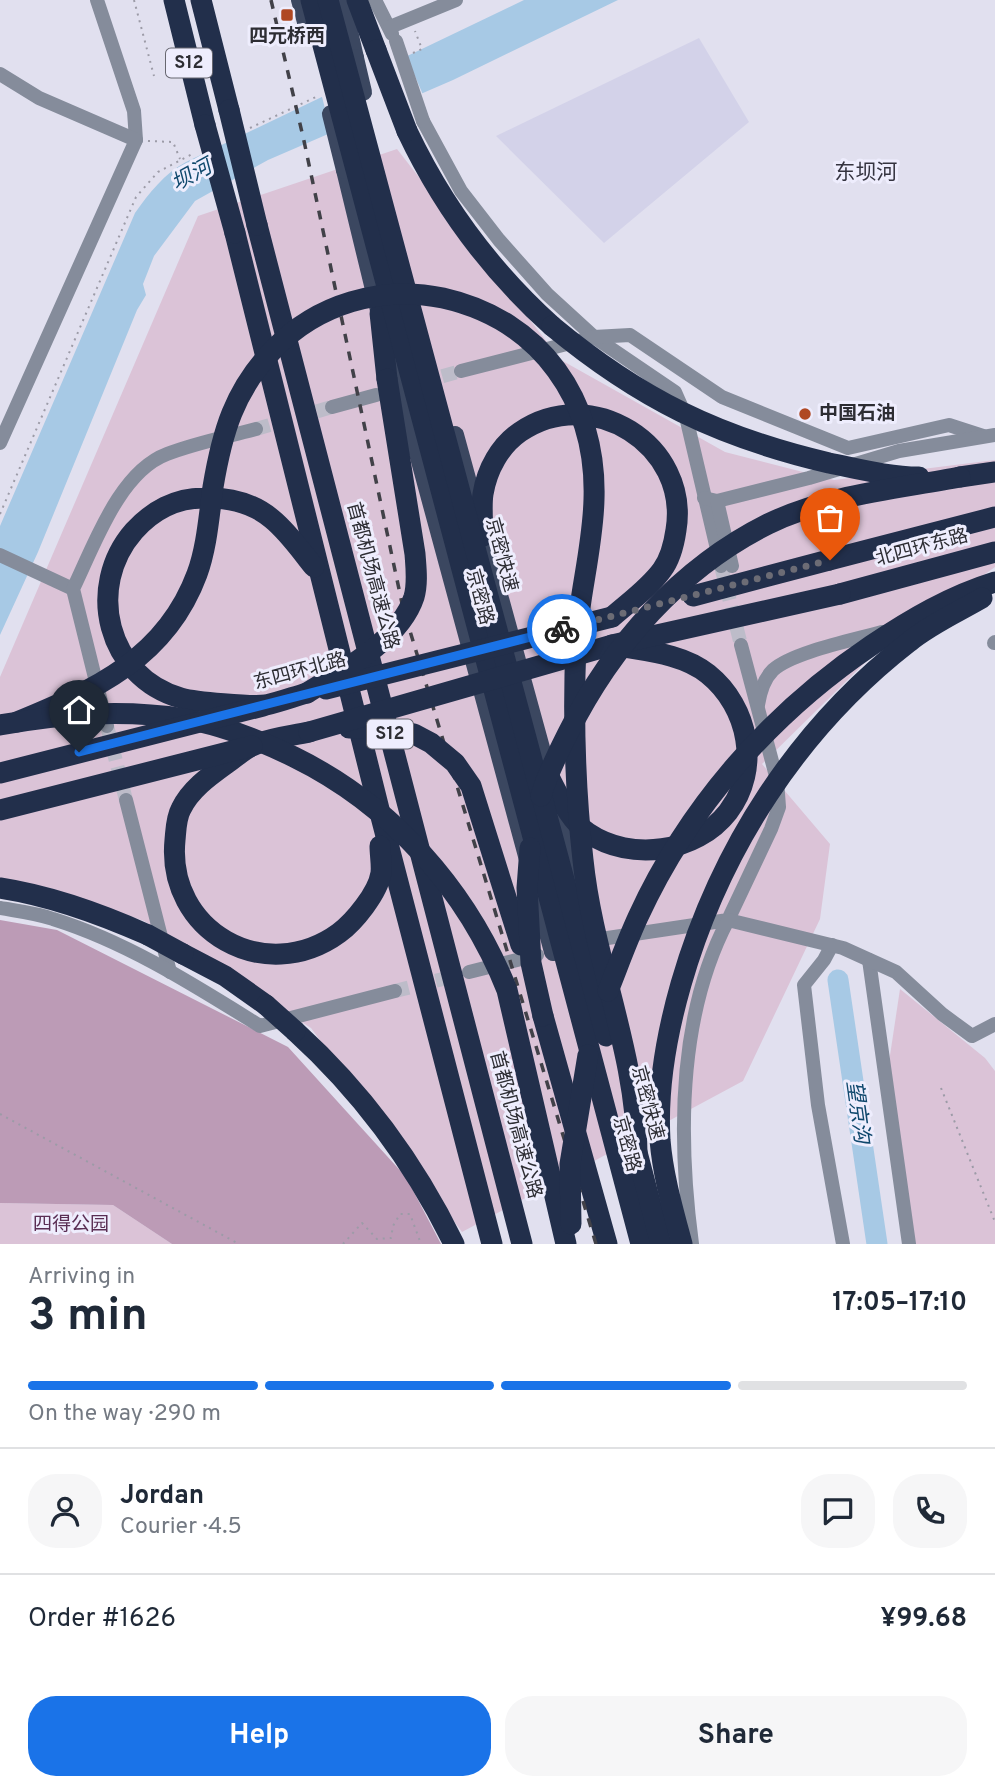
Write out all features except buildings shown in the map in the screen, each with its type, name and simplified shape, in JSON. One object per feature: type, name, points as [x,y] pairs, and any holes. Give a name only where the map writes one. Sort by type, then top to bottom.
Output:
[{"type":"highway","name":"S12","points":[[174,0],[492,1244]]},
{"type":"highway","name":"首都机场高速公路","points":[[201,0],[257,225],[523,1244]]},
{"type":"highway","points":[[311,0],[641,1244]]},
{"type":"highway","name":"京密快速","points":[[328,0],[637,1153],[664,1244]]},
{"type":"highway","points":[[357,0],[376,50],[415,126],[438,189],[470,236],[523,300],[582,351],[667,407],[743,440],[781,452],[868,471],[910,477],[960,477]]},
{"type":"highway","points":[[8,723],[57,706],[125,669],[153,646],[174,620],[198,572],[219,455],[232,411],[252,374],[289,334],[321,313],[344,303],[396,295],[433,296],[452,300],[509,325],[530,340],[563,378],[576,401],[587,433],[592,464],[594,502],[576,639],[575,745],[580,835],[589,906],[625,1054],[637,1117],[637,1153]]},
{"type":"highway","points":[[307,694],[371,653],[403,618],[414,598],[417,577],[415,554],[382,387],[380,313]]},
{"type":"highway","points":[[483,536],[483,494],[492,465],[506,442],[535,422],[561,415],[586,414],[612,421],[633,433],[650,448],[663,465],[677,500],[678,522],[673,547],[663,569],[644,590],[612,617]]},
{"type":"highway","points":[[607,1244],[543,1016],[531,963],[528,930],[528,865],[533,827],[553,763],[577,715],[615,655],[667,596],[724,551],[769,524],[844,499],[995,472]]},
{"type":"highway","points":[[263,706],[181,698],[139,674],[113,636],[107,612],[107,586],[114,562],[126,541],[143,521],[161,508],[180,500],[222,497],[244,502],[271,518],[320,574]]},
{"type":"highway","name":"北四环东路","points":[[612,617],[995,517]]},
{"type":"highway","name":"北四环东路","points":[[252,746],[612,645],[840,594],[995,552]]},
{"type":"highway","points":[[572,1244],[570,1164],[588,1057],[597,1022],[638,917],[690,825],[740,758],[812,690],[856,656],[918,616],[956,596],[995,582]]},
{"type":"highway","points":[[682,1244],[666,1184],[660,1139],[662,1082],[674,1007],[697,933],[713,893],[736,847],[811,736],[874,671],[911,640],[995,591]]},
{"type":"highway","name":"东四环北路","points":[[0,773],[612,617]]},
{"type":"highway","points":[[549,777],[571,814],[587,832],[625,849],[652,850],[675,847],[689,841],[711,829],[728,811],[740,790],[747,761],[747,733],[727,694],[708,674],[687,662],[666,654],[612,645]]},
{"type":"highway","points":[[8,723],[113,712],[186,719],[232,731],[272,746],[320,770],[368,802],[401,831],[430,861],[453,892],[495,959],[507,990],[566,1244]]},
{"type":"highway","points":[[309,732],[379,727],[414,734],[455,763],[471,786],[543,1016]]},
{"type":"highway","points":[[252,746],[194,789],[180,811],[173,853],[183,895],[209,929],[241,950],[268,956],[292,954],[326,943],[348,926],[366,905],[381,875],[379,809]]},
{"type":"highway","points":[[0,810],[252,746]]},
{"type":"highway","points":[[0,888],[61,902],[149,935],[225,976],[266,1005],[330,1062],[384,1129],[407,1161],[454,1244]]},
{"type":"main road","name":"京密路","points":[[300,0],[380,313],[632,1244]]},
{"type":"main road","name":"京密路","points":[[342,0],[380,160],[549,777],[664,1244]]},
{"type":"street","points":[[0,443],[6,414],[136,140],[134,111],[97,0]]},
{"type":"street","points":[[375,0],[396,41],[415,126],[461,191],[499,240],[547,294],[594,337],[675,392],[687,417],[726,566]]},
{"type":"street","points":[[390,27],[456,0]]},
{"type":"street","points":[[0,74],[39,98],[136,140]]},
{"type":"street","points":[[461,371],[594,337],[630,335],[722,397],[848,448],[949,425],[989,436]]},
{"type":"street","points":[[332,407],[382,387]]},
{"type":"street","points":[[107,726],[73,589],[111,512],[137,473],[164,455],[256,429]]},
{"type":"street","points":[[710,500],[810,478],[899,451],[989,436]]},
{"type":"street","points":[[0,555],[73,589]]},
{"type":"street","points":[[758,709],[760,692],[771,671],[787,660],[995,600]]},
{"type":"street","points":[[692,1244],[684,1152],[686,1086],[701,985],[716,943],[779,807],[777,780],[758,709],[745,644],[754,665],[760,670],[771,671]]},
{"type":"street","points":[[126,800],[170,972]]},
{"type":"street","points":[[0,908],[51,918],[104,938],[170,972],[260,1026],[396,991]]},
{"type":"street","points":[[601,939],[728,920],[832,945],[896,972],[942,1014],[972,1036],[995,1024]]},
{"type":"street","points":[[832,945],[804,985],[818,1105],[843,1244]]},
{"type":"street","points":[[469,972],[537,956]]},
{"type":"street","points":[[869,960],[909,1244]]},
{"type":"path","points":[[134,0],[154,76]]},
{"type":"path","points":[[409,55],[422,49],[411,19]]},
{"type":"path","points":[[244,131],[320,96]]},
{"type":"path","points":[[136,140],[173,142],[180,160]]},
{"type":"path","points":[[0,514],[136,197],[158,172],[193,154]]},
{"type":"path","points":[[941,1088],[995,1222]]},
{"type":"path","points":[[0,1114],[239,1244]]},
{"type":"path","points":[[343,1244],[362,1223],[377,1239],[391,1238],[393,1226],[400,1214],[411,1214],[421,1244]]},
{"type":"shaded area","points":[[699,38],[749,122],[604,243],[496,136]]},
{"type":"shaded area","points":[[0,920],[57,930],[288,1047],[406,1177],[441,1244],[172,1244],[113,1205],[0,1203]]},
{"type":"green space","points":[[397,149],[561,360],[725,452],[834,480],[995,460],[995,567],[876,652],[762,764],[830,844],[820,919],[743,1081],[462,1232],[311,1028],[144,921],[50,888],[0,879],[0,677],[198,216]]},
{"type":"green space","points":[[900,989],[985,1058],[995,1071],[995,1244],[914,1244],[886,1082]]},
{"type":"green space","name":"四得公园","points":[[0,1203],[113,1205],[172,1244],[0,1244]]},
{"type":"water","name":"坝河","points":[[524,0],[618,0],[453,80],[268,160],[195,201],[154,256],[143,284],[146,295],[137,310],[38,552],[0,635],[0,526],[135,213],[152,191],[171,172],[186,162]]},
{"type":"pier","points":[[405,53],[424,97],[332,136],[321,93]]},
{"type":"waterway","name":"望京沟","points":[[838,980],[877,1244]]},
{"type":"tunnel","points":[[422,382],[461,371]]},
{"type":"tunnel","points":[[256,429],[332,407]]},
{"type":"tunnel","points":[[721,566],[741,645]]},
{"type":"tunnel","points":[[107,726],[126,800]]},
{"type":"tunnel","points":[[395,991],[459,975]]},
{"type":"railway","points":[[271,0],[304,141],[403,608],[596,1244]]},
{"type":"way so far","points":[[562,629],[830,560]]},
{"type":"place","name":"四元桥西","points":[[287,15]]},
{"type":"place","name":"中国石油","points":[[805,414]]},
{"type":"district","name":"东坝河","points":[[866,173]]},
{"type":"route","points":[[79,752],[562,629]]}]
